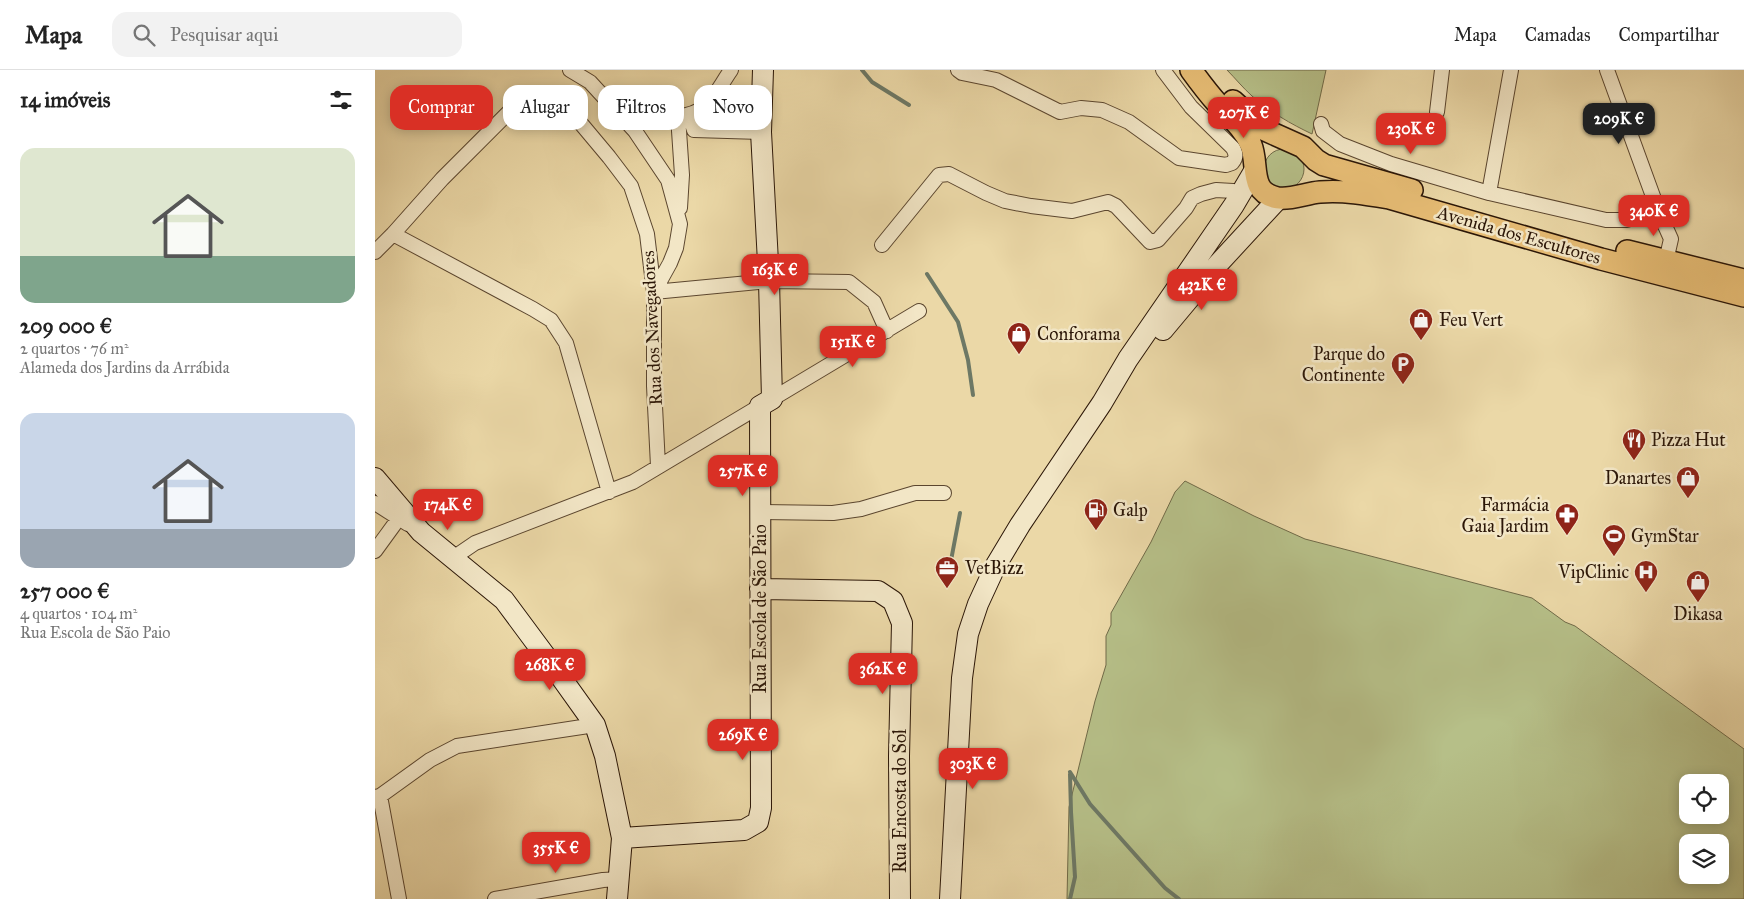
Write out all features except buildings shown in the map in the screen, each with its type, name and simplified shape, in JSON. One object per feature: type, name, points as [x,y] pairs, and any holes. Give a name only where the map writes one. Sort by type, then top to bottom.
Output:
[{"type":"main road","name":"Rua Escola de São Paio","points":[[622,838],[744,830],[759,822],[761,808],[761,512],[769,282],[761,132],[763,70]]},
{"type":"main road","points":[[950,899],[962,678],[972,619],[985,586],[1007,544],[1102,402],[1128,359],[1241,195],[1255,166],[1260,152],[1267,145],[1276,141],[1299,145],[1312,163],[1311,181],[1298,195],[1285,198],[1270,195],[1262,189],[1256,180],[1255,166],[1251,144],[1241,128],[1216,102],[1191,70]]},
{"type":"main road","name":"Avenida dos Escultores","points":[[1208,70],[1235,103],[1258,126],[1271,134],[1299,145],[1316,160],[1332,168],[1666,261],[1744,280]]},
{"type":"main road","name":"Avenida dos Escultores","points":[[1285,198],[1338,191],[1389,198],[1601,259],[1744,296]]},
{"type":"main road","points":[[1102,402],[1200,285],[1285,198]]},
{"type":"main road","points":[[375,478],[421,532],[504,600],[595,725],[605,756],[622,838],[617,899]]},
{"type":"main road","name":"Rua Encosta do Sol","points":[[760,589],[878,591],[893,601],[902,623],[899,756],[900,899]]},
{"type":"street","points":[[570,70],[590,82],[635,131],[669,180],[680,224]]},
{"type":"street","points":[[654,292],[676,248],[680,224],[682,176],[678,116],[689,115],[706,107],[731,70]]},
{"type":"street","points":[[958,70],[963,73],[996,80],[1061,112],[1081,108],[1102,110],[1129,122],[1179,158],[1226,165],[1233,163],[1236,154],[1233,148],[1191,107],[1163,70]]},
{"type":"street","points":[[1437,112],[1442,70]]},
{"type":"street","points":[[1489,193],[1511,70]]},
{"type":"street","points":[[1607,70],[1658,210],[1671,239],[1666,261]]},
{"type":"street","name":"Rua dos Navegadores","points":[[375,252],[442,179],[513,108],[536,103],[558,106],[578,120],[609,156],[631,186],[647,234],[654,292],[654,386],[658,466]]},
{"type":"street","points":[[689,115],[693,130],[761,132]]},
{"type":"street","points":[[1321,124],[1323,131],[1340,144],[1391,164],[1489,193],[1606,220],[1627,220],[1658,210]]},
{"type":"street","points":[[882,245],[939,176],[943,174],[949,174],[1005,201],[1031,206],[1072,211],[1108,202],[1116,206],[1150,242],[1158,240],[1186,208],[1192,198],[1216,190],[1233,191],[1241,195]]},
{"type":"street","points":[[393,234],[551,320],[565,344],[609,492]]},
{"type":"street","points":[[654,292],[769,282],[849,282],[874,302],[887,332]]},
{"type":"street","points":[[453,558],[475,543],[633,482],[887,332],[919,311]]},
{"type":"street","points":[[761,512],[833,513],[861,509],[915,493],[944,493]]},
{"type":"street","points":[[375,503],[421,532]]},
{"type":"street","points":[[375,551],[399,518]]},
{"type":"street","points":[[399,899],[377,796],[430,760],[457,746],[595,725]]},
{"type":"street","points":[[495,899],[603,880],[620,879]]},
{"type":"green space","points":[[1227,70],[1326,70],[1312,134],[1266,107],[1249,93]]},
{"type":"green space","points":[[1284,149],[1298,155],[1304,169],[1298,183],[1284,189],[1270,183],[1264,169],[1270,155]]},
{"type":"green space","points":[[1185,481],[1305,539],[1532,598],[1565,622],[1575,626],[1744,749],[1744,899],[1067,899],[1069,807],[1095,701],[1106,665],[1106,636],[1111,625],[1111,613],[1151,542],[1175,492]]},
{"type":"waterway","points":[[862,70],[872,82],[909,105]]},
{"type":"waterway","points":[[927,274],[958,322],[968,360],[973,395]]},
{"type":"waterway","points":[[949,571],[960,513]]},
{"type":"waterway","points":[[1070,772],[1090,804],[1165,888],[1179,899]]},
{"type":"waterway","points":[[1070,774],[1075,877],[1070,899]]},
{"type":"place","name":"Feu Vert","points":[[1421,341]]},
{"type":"place","name":"Conforama","points":[[1019,355]]},
{"type":"place","name":"Parque do Continente","points":[[1403,385]]},
{"type":"place","name":"Pizza Hut","points":[[1634,461]]},
{"type":"place","name":"Danartes","points":[[1688,499]]},
{"type":"place","name":"Galp","points":[[1096,531]]},
{"type":"place","name":"Farmácia Gaia Jardim","points":[[1567,536]]},
{"type":"place","name":"GymStar","points":[[1614,557]]},
{"type":"place","name":"VetBizz","points":[[947,589]]},
{"type":"place","name":"VipClinic","points":[[1646,593]]},
{"type":"place","name":"Dikasa","points":[[1698,603]]}]
